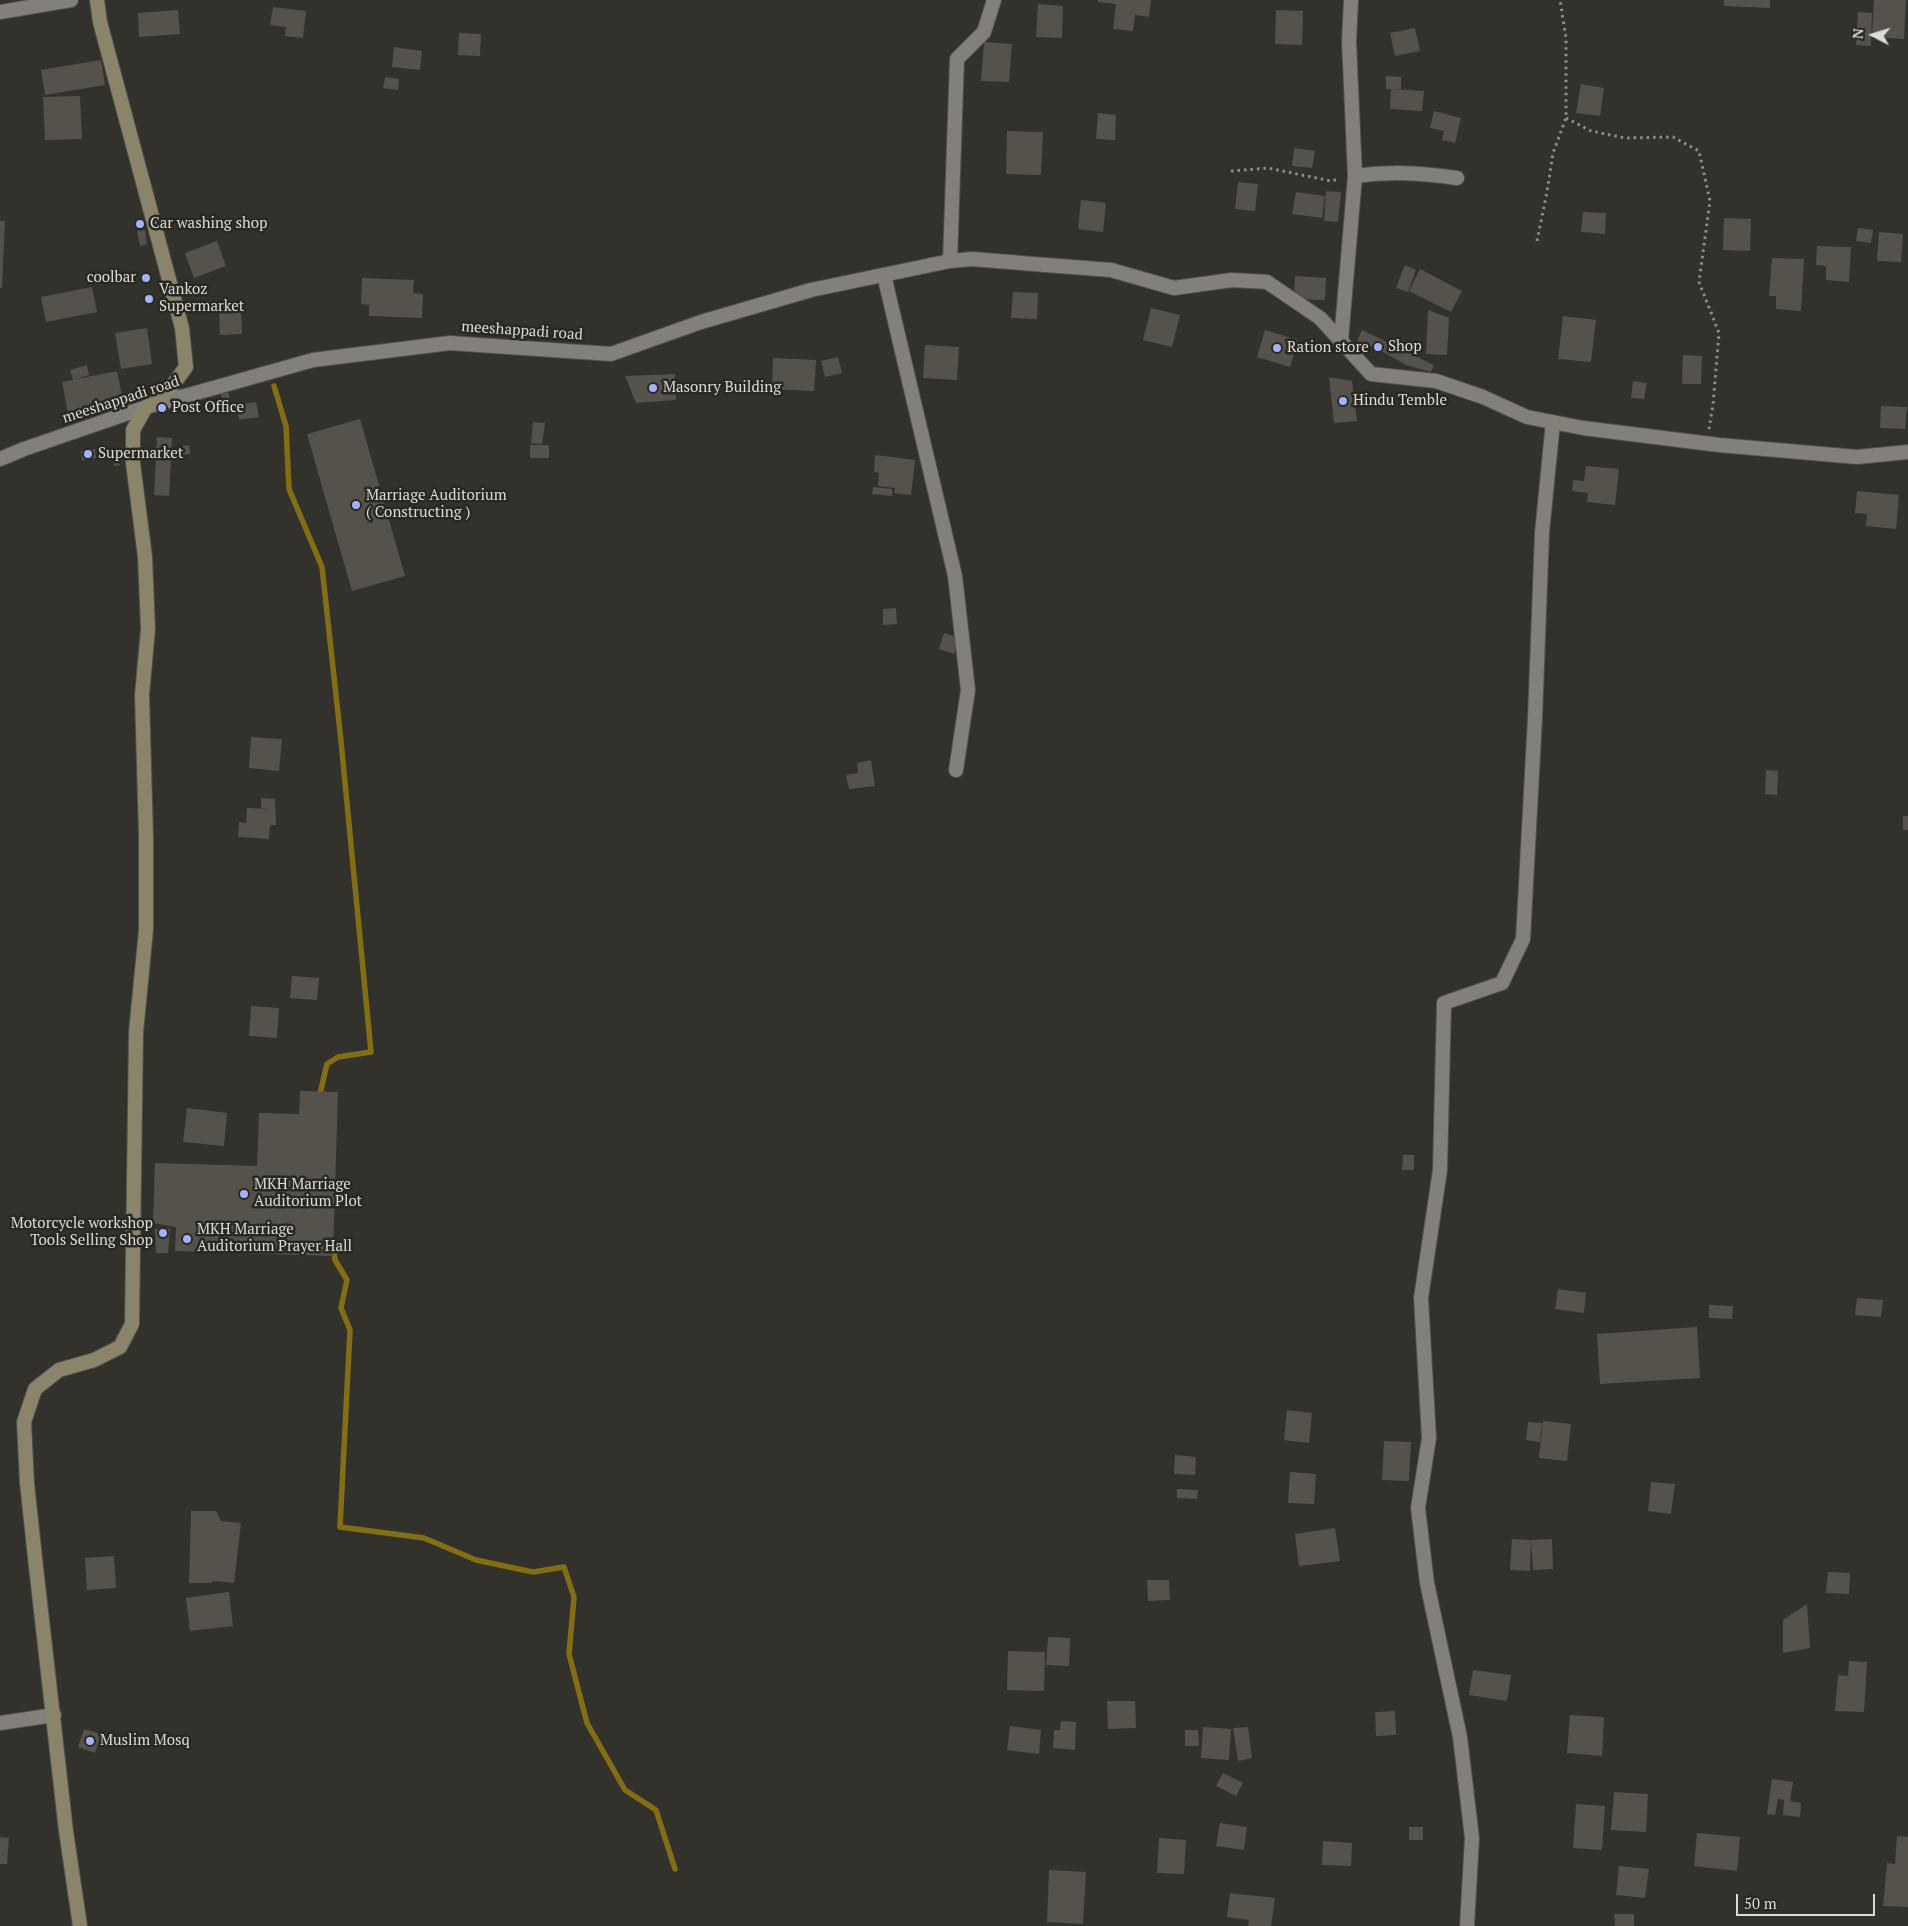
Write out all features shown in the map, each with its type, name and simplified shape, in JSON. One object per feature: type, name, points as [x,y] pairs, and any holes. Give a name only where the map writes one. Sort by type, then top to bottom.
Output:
[{"type":"main road","points":[[80,1926],[66,1831],[28,1492],[24,1422],[35,1389],[59,1370],[94,1360],[120,1347],[132,1324],[136,1032],[146,930],[146,836],[142,695],[148,629],[133,430],[146,407],[172,386],[186,366],[182,328],[100,22],[98,0]]},
{"type":"street","points":[[0,12],[71,0]]},
{"type":"street","points":[[950,261],[957,59],[984,32],[994,0]]},
{"type":"street","points":[[1341,341],[1355,176],[1349,42],[1351,0]]},
{"type":"street","points":[[1355,176],[1386,172],[1416,172],[1458,178]]},
{"type":"street","name":"meeshappadi road","points":[[0,459],[146,407],[313,360],[450,343],[611,354],[701,322],[811,290],[950,261],[972,259],[1111,270],[1174,288],[1232,280],[1267,282],[1320,318],[1371,374],[1436,381],[1484,397],[1527,417],[1583,428],[1707,444],[1857,457],[1908,452]]},
{"type":"street","points":[[884,275],[955,576],[968,690],[956,770]]},
{"type":"street","points":[[1467,1926],[1472,1838],[1460,1737],[1427,1582],[1418,1508],[1429,1438],[1421,1298],[1440,1170],[1444,1003],[1502,983],[1523,940],[1542,533],[1553,422]]},
{"type":"street","points":[[0,1723],[54,1715]]},
{"type":"path","points":[[1537,241],[1553,153],[1566,118],[1566,38],[1560,0]]},
{"type":"path","points":[[1566,118],[1591,131],[1625,138],[1673,137],[1699,151],[1710,201],[1699,282],[1719,333],[1713,405],[1707,444]]},
{"type":"path","points":[[1231,171],[1268,168],[1331,181],[1355,176]]},
{"type":"building","points":[[1098,0],[1151,0],[1149,17],[1135,15],[1133,31],[1113,29],[1116,4],[1098,2]]},
{"type":"building","points":[[1724,0],[1770,0],[1770,8],[1724,6]]},
{"type":"building","points":[[1874,0],[1906,0],[1904,39],[1872,37]]},
{"type":"building","points":[[1038,4],[1063,6],[1062,38],[1036,37]]},
{"type":"building","points":[[273,7],[306,11],[303,38],[285,36],[286,27],[270,25]]},
{"type":"building","points":[[178,10],[180,34],[139,37],[138,13]]},
{"type":"building","points":[[1276,10],[1303,11],[1302,45],[1275,44]]},
{"type":"building","points":[[1858,12],[1872,13],[1871,46],[1856,45]]},
{"type":"building","points":[[1415,28],[1420,51],[1395,56],[1390,33]]},
{"type":"building","points":[[459,33],[481,34],[480,56],[458,55]]},
{"type":"building","points":[[984,42],[1012,44],[1009,82],[981,81]]},
{"type":"building","points":[[394,47],[422,51],[420,70],[392,67]]},
{"type":"building","points":[[101,60],[105,85],[45,95],[41,70]]},
{"type":"building","points":[[1386,76],[1401,77],[1401,89],[1386,89]]},
{"type":"building","points":[[385,77],[399,79],[398,90],[383,88]]},
{"type":"building","points":[[1581,84],[1604,88],[1600,116],[1576,113]]},
{"type":"building","points":[[1391,89],[1424,91],[1422,111],[1390,109]]},
{"type":"building","points":[[80,96],[82,139],[45,140],[43,97]]},
{"type":"building","points":[[1434,111],[1461,118],[1455,143],[1442,140],[1444,131],[1430,128]]},
{"type":"building","points":[[1098,113],[1116,115],[1115,140],[1096,139]]},
{"type":"building","points":[[1007,131],[1043,132],[1041,175],[1006,174]]},
{"type":"building","points":[[1294,148],[1315,151],[1312,168],[1292,166]]},
{"type":"building","points":[[1238,182],[1258,184],[1255,211],[1235,209]]},
{"type":"building","points":[[1326,191],[1341,192],[1338,222],[1324,221]]},
{"type":"building","points":[[1296,192],[1325,196],[1322,218],[1292,214]]},
{"type":"building","points":[[1081,200],[1106,203],[1103,232],[1078,229]]},
{"type":"building","points":[[1583,212],[1606,213],[1605,234],[1581,232]]},
{"type":"building","points":[[1724,218],[1751,219],[1750,251],[1723,250]]},
{"type":"building","name":"Car washing shop","points":[[142,219],[144,228],[138,229],[136,220]]},
{"type":"building","points":[[0,221],[5,221],[2,288],[0,288]]},
{"type":"building","points":[[1858,228],[1873,230],[1871,243],[1856,241]]},
{"type":"building","points":[[145,230],[147,244],[140,246],[137,231]]},
{"type":"building","points":[[1879,232],[1903,234],[1901,262],[1877,261]]},
{"type":"building","points":[[217,241],[226,266],[194,278],[185,253]]},
{"type":"building","points":[[1817,246],[1851,247],[1849,282],[1826,280],[1826,266],[1816,265]]},
{"type":"building","points":[[1772,258],[1804,259],[1801,311],[1776,309],[1776,296],[1769,296]]},
{"type":"building","points":[[1405,265],[1416,270],[1408,292],[1396,288]]},
{"type":"building","points":[[1420,269],[1462,291],[1451,312],[1409,291]]},
{"type":"building","points":[[1295,276],[1326,278],[1325,300],[1294,299]]},
{"type":"building","points":[[362,278],[414,280],[413,293],[423,294],[422,318],[369,316],[369,305],[361,304]]},
{"type":"building","points":[[92,287],[97,312],[46,322],[41,297]]},
{"type":"building","points":[[1013,292],[1038,293],[1037,319],[1011,318]]},
{"type":"building","name":"Vankoz Supermarket","points":[[151,295],[152,303],[147,304],[146,296]]},
{"type":"building","points":[[241,305],[242,334],[220,335],[219,306]]},
{"type":"building","points":[[1151,308],[1180,315],[1172,347],[1143,340]]},
{"type":"building","points":[[1428,310],[1449,318],[1447,355],[1426,354]]},
{"type":"building","points":[[1563,316],[1596,320],[1591,362],[1558,359]]},
{"type":"building","points":[[147,328],[152,364],[121,369],[115,333]]},
{"type":"building","name":"Ration store","points":[[1265,330],[1298,340],[1290,367],[1257,357]]},
{"type":"building","points":[[1362,330],[1434,365],[1431,372],[1406,365],[1385,353],[1357,341]]},
{"type":"building","points":[[925,345],[959,347],[957,380],[923,378]]},
{"type":"building","points":[[1683,355],[1702,356],[1701,384],[1682,384]]},
{"type":"building","points":[[838,357],[842,373],[825,377],[821,361]]},
{"type":"building","points":[[773,358],[816,360],[814,391],[772,389]]},
{"type":"building","points":[[87,365],[89,375],[73,380],[70,370]]},
{"type":"building","points":[[117,371],[123,401],[68,413],[62,382]]},
{"type":"building","name":"Masonry Building","points":[[675,374],[676,400],[636,403],[625,376]]},
{"type":"building","name":"Hindu Temble","points":[[1329,377],[1352,381],[1357,421],[1334,423]]},
{"type":"building","points":[[756,380],[764,381],[763,394],[754,393]]},
{"type":"building","points":[[1633,381],[1647,383],[1644,399],[1631,398]]},
{"type":"building","points":[[228,390],[230,400],[223,402],[220,392]]},
{"type":"building","points":[[256,402],[259,417],[239,420],[237,405]]},
{"type":"building","points":[[120,405],[120,412],[100,414],[100,408]]},
{"type":"building","points":[[1881,406],[1907,407],[1905,429],[1880,428]]},
{"type":"building","name":"Marriage Auditorium ( Constructing )","points":[[360,419],[405,576],[352,591],[307,434]]},
{"type":"building","points":[[533,422],[545,423],[542,444],[531,443]]},
{"type":"building","points":[[157,437],[172,438],[169,496],[154,495]]},
{"type":"building","points":[[189,445],[190,454],[182,455],[181,446]]},
{"type":"building","points":[[530,445],[549,445],[549,458],[530,458]]},
{"type":"building","name":"Supermarket","points":[[95,449],[96,458],[82,460],[81,451]]},
{"type":"building","points":[[875,455],[915,460],[911,495],[894,493],[895,488],[878,486],[879,473],[874,472]]},
{"type":"building","points":[[119,460],[120,465],[114,466],[113,461]]},
{"type":"building","points":[[1586,466],[1619,469],[1615,505],[1587,502],[1588,493],[1572,491],[1573,480],[1584,481]]},
{"type":"building","points":[[873,487],[892,489],[892,496],[872,494]]},
{"type":"building","points":[[1857,491],[1899,495],[1896,529],[1866,526],[1867,514],[1855,513]]},
{"type":"building","points":[[896,608],[897,624],[883,625],[883,609]]},
{"type":"building","points":[[944,633],[959,638],[954,654],[939,649]]},
{"type":"building","points":[[251,737],[282,739],[279,771],[249,768]]},
{"type":"building","points":[[871,760],[875,786],[849,789],[846,775],[858,773],[857,763]]},
{"type":"building","points":[[1766,770],[1778,771],[1777,795],[1765,794]]},
{"type":"building","points":[[261,798],[275,799],[276,825],[270,825],[269,839],[238,837],[239,822],[246,823],[247,808],[270,809],[261,808]]},
{"type":"building","points":[[1903,816],[1908,816],[1908,830],[1903,830]]},
{"type":"building","points":[[292,976],[319,978],[317,1000],[290,998]]},
{"type":"building","points":[[251,1006],[279,1008],[277,1038],[249,1036]]},
{"type":"building","name":"MKH Marriage Auditorium Plot","points":[[300,1091],[338,1092],[333,1256],[175,1251],[176,1227],[153,1223],[155,1163],[257,1166],[259,1113],[299,1114]]},
{"type":"building","points":[[187,1108],[227,1113],[224,1146],[183,1142]]},
{"type":"building","points":[[1403,1155],[1414,1155],[1414,1170],[1402,1170]]},
{"type":"building","points":[[155,1229],[170,1229],[168,1253],[156,1253]]},
{"type":"building","points":[[1558,1289],[1586,1293],[1584,1313],[1555,1309]]},
{"type":"building","points":[[1857,1298],[1883,1300],[1881,1317],[1855,1315]]},
{"type":"building","points":[[1709,1305],[1733,1306],[1732,1319],[1709,1318]]},
{"type":"building","points":[[1697,1327],[1700,1378],[1600,1384],[1597,1334]]},
{"type":"building","points":[[1287,1410],[1312,1413],[1309,1443],[1284,1440]]},
{"type":"building","points":[[1543,1421],[1571,1424],[1567,1461],[1539,1458]]},
{"type":"building","points":[[1528,1422],[1542,1423],[1540,1442],[1526,1440]]},
{"type":"building","points":[[1384,1441],[1411,1442],[1409,1481],[1382,1480]]},
{"type":"building","points":[[1175,1455],[1196,1457],[1195,1475],[1174,1474]]},
{"type":"building","points":[[1290,1472],[1316,1474],[1314,1504],[1288,1503]]},
{"type":"building","points":[[1651,1482],[1675,1484],[1671,1514],[1648,1511]]},
{"type":"building","points":[[1177,1489],[1198,1490],[1197,1499],[1177,1498]]},
{"type":"building","points":[[191,1511],[216,1511],[221,1521],[241,1523],[234,1583],[214,1581],[211,1583],[189,1583]]},
{"type":"building","points":[[1335,1528],[1340,1561],[1299,1566],[1295,1534]]},
{"type":"building","points":[[1512,1539],[1531,1540],[1530,1571],[1510,1570]]},
{"type":"building","points":[[1552,1539],[1553,1569],[1533,1570],[1531,1540]]},
{"type":"building","points":[[114,1556],[116,1588],[87,1590],[85,1558]]},
{"type":"building","points":[[1828,1572],[1850,1573],[1849,1594],[1826,1593]]},
{"type":"building","points":[[1147,1580],[1169,1580],[1170,1600],[1148,1601]]},
{"type":"building","points":[[229,1592],[233,1626],[190,1631],[186,1598]]},
{"type":"building","points":[[1807,1604],[1810,1648],[1783,1653],[1783,1620]]},
{"type":"building","points":[[1048,1637],[1070,1638],[1069,1666],[1046,1665]]},
{"type":"building","points":[[1008,1651],[1045,1652],[1044,1691],[1007,1690]]},
{"type":"building","points":[[1849,1661],[1867,1662],[1864,1712],[1835,1711],[1838,1675],[1848,1676]]},
{"type":"building","points":[[1473,1670],[1511,1675],[1507,1701],[1469,1695]]},
{"type":"building","points":[[1107,1701],[1135,1701],[1136,1728],[1108,1729]]},
{"type":"building","points":[[1395,1711],[1396,1735],[1376,1736],[1375,1712]]},
{"type":"building","points":[[1570,1715],[1604,1717],[1602,1756],[1567,1753]]},
{"type":"building","points":[[1061,1721],[1076,1722],[1075,1750],[1053,1748],[1054,1730],[1060,1730]]},
{"type":"building","points":[[1010,1726],[1041,1730],[1039,1754],[1007,1750]]},
{"type":"building","points":[[1203,1727],[1231,1729],[1229,1760],[1201,1758]]},
{"type":"building","points":[[1248,1727],[1252,1758],[1238,1761],[1233,1728]]},
{"type":"building","name":"Muslim Mosq","points":[[84,1729],[101,1734],[95,1753],[78,1747]]},
{"type":"building","points":[[1185,1730],[1198,1730],[1199,1746],[1185,1746]]},
{"type":"building","points":[[1223,1773],[1243,1783],[1236,1796],[1216,1786]]},
{"type":"building","points":[[1772,1779],[1793,1782],[1790,1801],[1801,1803],[1800,1817],[1783,1815],[1784,1800],[1778,1799],[1775,1815],[1767,1814]]},
{"type":"building","points":[[1614,1792],[1648,1794],[1646,1832],[1611,1830]]},
{"type":"building","points":[[1576,1804],[1605,1806],[1602,1850],[1573,1848]]},
{"type":"building","points":[[1220,1823],[1247,1827],[1244,1850],[1216,1846]]},
{"type":"building","points":[[1409,1827],[1423,1827],[1423,1840],[1409,1840]]},
{"type":"building","points":[[1697,1833],[1740,1837],[1737,1871],[1694,1866]]},
{"type":"building","points":[[1897,1836],[1908,1837],[1908,1907],[1883,1906],[1887,1863],[1895,1864]]},
{"type":"building","points":[[0,1837],[9,1838],[7,1864],[0,1864]]},
{"type":"building","points":[[1159,1838],[1186,1840],[1184,1874],[1157,1873]]},
{"type":"building","points":[[1323,1841],[1352,1843],[1351,1866],[1322,1865]]},
{"type":"building","points":[[1619,1866],[1649,1869],[1645,1898],[1616,1895]]},
{"type":"building","points":[[1049,1870],[1086,1872],[1083,1924],[1047,1922]]},
{"type":"building","points":[[1230,1893],[1275,1898],[1271,1926],[1248,1926],[1249,1920],[1227,1917]]},
{"type":"building","points":[[1614,1914],[1634,1914],[1634,1926],[1615,1926]]},
{"type":"waterway","points":[[274,386],[286,426],[289,489],[322,567],[371,1052],[338,1057],[327,1064],[319,1098]]},
{"type":"waterway","points":[[332,1241],[335,1260],[347,1280],[341,1308],[350,1330],[340,1527],[424,1538],[476,1560],[533,1572],[564,1567],[574,1597],[569,1654],[587,1723],[625,1790],[656,1810],[675,1869]]},
{"type":"place","name":"Car washing shop","points":[[140,224]]},
{"type":"place","name":"coolbar","points":[[146,278]]},
{"type":"place","name":"Vankoz Supermarket","points":[[149,299]]},
{"type":"place","name":"Shop","points":[[1378,347]]},
{"type":"place","name":"Ration store","points":[[1277,348]]},
{"type":"place","name":"Masonry Building","points":[[653,388]]},
{"type":"place","name":"Hindu Temble","points":[[1343,401]]},
{"type":"place","name":"Post Office","points":[[162,408]]},
{"type":"place","name":"Supermarket","points":[[88,454]]},
{"type":"place","name":"Marriage Auditorium ( Constructing )","points":[[356,505]]},
{"type":"place","name":"MKH Marriage Auditorium Plot","points":[[244,1194]]},
{"type":"place","name":"Motorcycle workshop Tools Selling Shop","points":[[163,1233]]},
{"type":"place","name":"MKH Marriage Auditorium Prayer Hall","points":[[187,1239]]},
{"type":"place","name":"Muslim Mosq","points":[[90,1741]]}]
